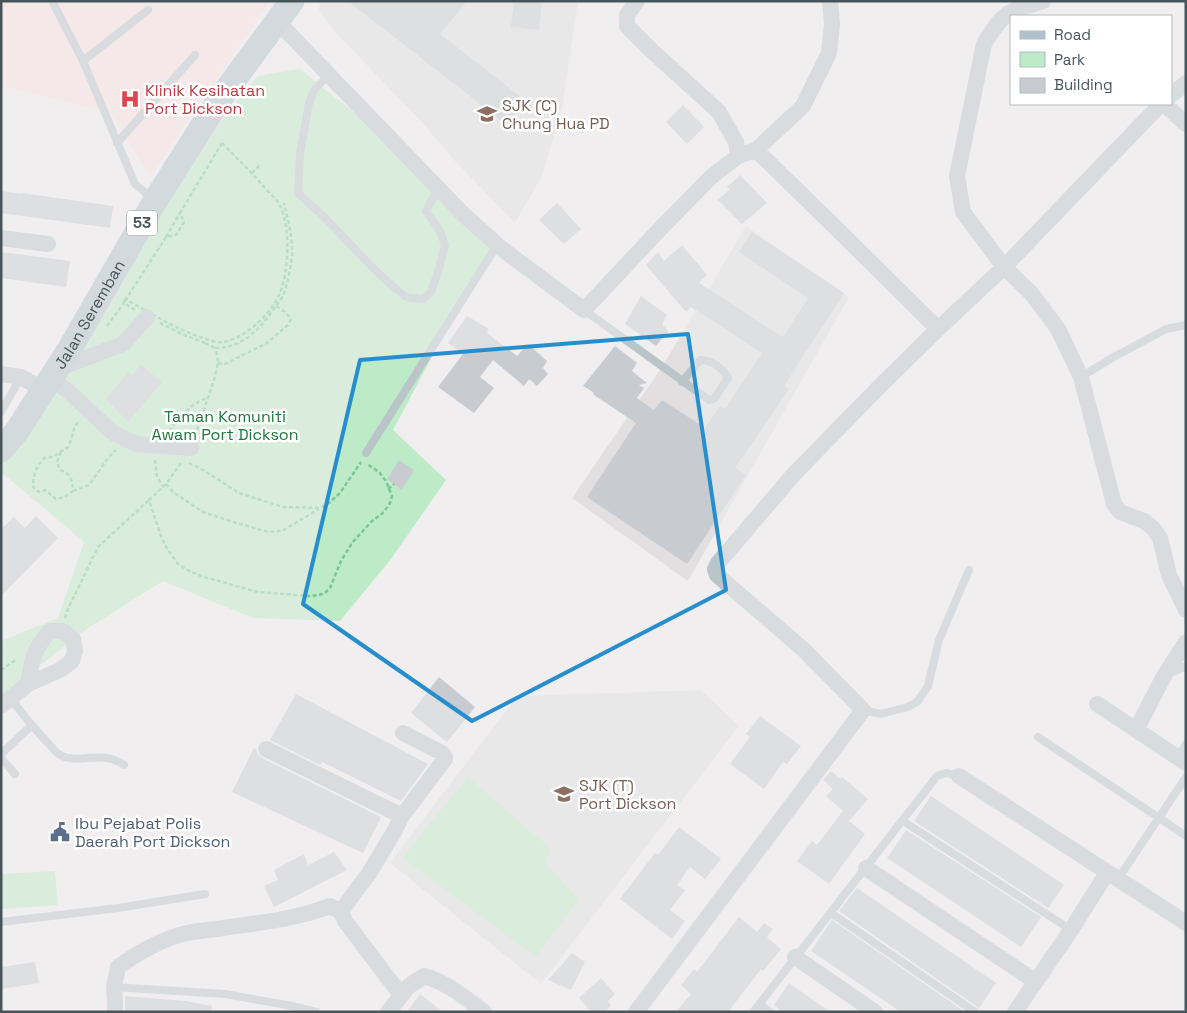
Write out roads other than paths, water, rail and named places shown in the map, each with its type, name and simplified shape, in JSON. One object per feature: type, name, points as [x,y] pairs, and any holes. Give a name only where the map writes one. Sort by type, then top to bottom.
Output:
[{"type":"main road","name":"Jalan Seremban","points":[[1,450],[17,431],[51,379],[155,201],[219,100],[284,10]]},
{"type":"street","points":[[638,1],[627,15],[627,26],[719,112],[736,142],[738,156]]},
{"type":"street","points":[[284,10],[328,75],[463,214],[498,245],[584,310],[705,183],[738,156],[756,150],[803,106],[828,53],[832,24],[830,1]]},
{"type":"street","points":[[1043,1],[1008,14],[995,27],[984,44],[957,176],[963,212],[1004,267],[1031,293],[1058,329],[1081,377],[1114,504],[1120,512],[1144,521],[1153,528],[1160,538],[1169,575],[1186,610]]},
{"type":"street","points":[[1172,94],[1186,83]]},
{"type":"street","points":[[636,1012],[863,710],[804,650],[717,575],[715,569],[718,562],[794,474],[880,386],[1004,267],[1162,105]]},
{"type":"street","points":[[1164,105],[1186,124]]},
{"type":"street","points":[[756,150],[938,329]]},
{"type":"street","points":[[1,238],[48,244]]},
{"type":"street","points":[[1,374],[51,379],[123,344],[147,317]]},
{"type":"street","points":[[51,379],[113,433],[136,444],[191,448]]},
{"type":"street","points":[[6,703],[28,684],[60,670],[72,661],[75,651],[73,639],[63,631],[50,631],[40,641],[32,657],[28,684]]},
{"type":"street","points":[[1136,730],[1164,676],[1186,642]]},
{"type":"street","points":[[1097,704],[1136,730],[1183,755]]},
{"type":"street","points":[[341,912],[368,875],[402,816],[446,759],[442,753],[403,733]]},
{"type":"street","points":[[266,748],[402,816]]},
{"type":"street","points":[[959,776],[1186,923]]},
{"type":"street","points":[[866,868],[1035,981]]},
{"type":"street","points":[[1015,1012],[1071,930],[1113,876]]},
{"type":"street","points":[[115,1012],[114,987],[118,967],[135,954],[152,945],[186,933],[276,920],[330,906],[341,912],[345,921],[401,995]]},
{"type":"street","points":[[795,957],[875,1012]]},
{"type":"street","points":[[388,1012],[409,986],[424,976],[438,980],[454,989],[484,1012]]},
{"type":"lane","points":[[52,1],[83,61],[135,184],[155,201]]},
{"type":"lane","points":[[83,61],[148,10]]},
{"type":"lane","points":[[117,143],[196,55]]},
{"type":"lane","points":[[328,75],[314,90],[309,103],[300,154],[298,193],[377,272],[406,297],[423,299],[431,292],[438,272],[445,245],[440,231],[426,211],[438,189]]},
{"type":"lane","points":[[366,453],[498,245]]},
{"type":"lane","points":[[584,310],[682,382],[709,400],[714,399],[728,378],[726,373],[707,360],[700,360],[682,382]]},
{"type":"lane","points":[[1081,377],[1166,329],[1186,325]]},
{"type":"lane","points":[[1,412],[21,377]]},
{"type":"lane","points":[[863,710],[881,714],[908,707],[918,701],[928,686],[939,640],[969,570]]},
{"type":"lane","points":[[1164,676],[1186,666]]},
{"type":"lane","points":[[6,703],[32,725],[59,754],[71,758],[104,757],[117,760],[124,765]]},
{"type":"lane","points":[[15,774],[1,756],[32,725]]},
{"type":"lane","points":[[1038,737],[1186,836]]},
{"type":"lane","points":[[753,1012],[937,776],[946,773],[959,776]]},
{"type":"lane","points":[[1113,876],[1159,818],[1186,777]]},
{"type":"lane","points":[[903,821],[1071,930]]},
{"type":"lane","points":[[1,922],[118,908],[205,894]]},
{"type":"lane","points":[[831,913],[975,1012]]},
{"type":"lane","points":[[114,987],[225,994],[316,1012]]},
{"type":"lane","points":[[759,1004],[770,1012]]},
{"type":"place","name":"Klinik Kesihatan Port Dickson","points":[[130,99]]},
{"type":"place","name":"SJK (C) Chung Hua PD","points":[[487,114]]},
{"type":"place","name":"SJK (T) Port Dickson","points":[[564,794]]},
{"type":"place","name":"Ibu Pejabat Polis Daerah Port Dickson","points":[[60,832]]},
{"type":"park label","name":"Taman Komuniti Awam Port Dickson","points":[[225,425]]}]
